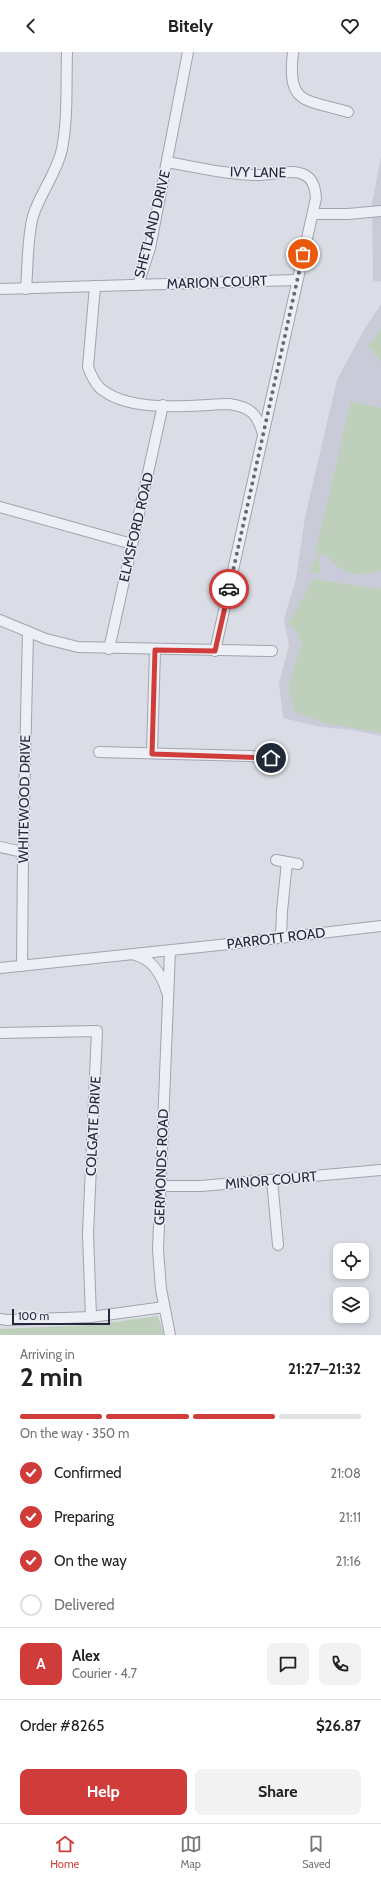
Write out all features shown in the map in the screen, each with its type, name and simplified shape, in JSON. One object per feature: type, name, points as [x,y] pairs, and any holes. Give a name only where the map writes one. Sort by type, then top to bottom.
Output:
[{"type":"street","points":[[26,289],[29,237],[33,216],[56,169],[62,150],[67,52]]},
{"type":"street","name":"SHETLAND DRIVE","points":[[0,289],[138,285],[150,248],[188,52]]},
{"type":"street","points":[[293,52],[291,82],[296,93],[305,99],[348,112]]},
{"type":"street","name":"IVY LANE","points":[[167,162],[243,175],[294,172],[304,174],[311,179],[315,187],[316,198],[313,214]]},
{"type":"street","points":[[215,651],[313,214],[348,214],[381,211]]},
{"type":"street","name":"MARION COURT","points":[[138,285],[297,280]]},
{"type":"street","points":[[95,286],[88,367],[92,378],[100,388],[112,396],[128,401],[163,405],[229,404],[242,406],[253,413],[260,423],[263,436]]},
{"type":"street","name":"ELMSFORD ROAD","points":[[109,649],[163,405]]},
{"type":"street","points":[[0,507],[132,544]]},
{"type":"street","points":[[0,620],[28,632],[63,644],[109,649],[272,651]]},
{"type":"street","name":"WHITEWOOD DRIVE","points":[[22,966],[28,632]]},
{"type":"street","points":[[152,754],[155,650]]},
{"type":"street","points":[[99,752],[249,756],[282,759]]},
{"type":"street","points":[[0,847],[23,852]]},
{"type":"street","points":[[276,860],[298,864]]},
{"type":"street","points":[[281,938],[287,862]]},
{"type":"street","name":"PARROTT ROAD","points":[[170,951],[381,926]]},
{"type":"street","points":[[0,968],[170,951]]},
{"type":"street","name":"GERMONDS ROAD","points":[[170,951],[158,1258],[164,1307],[170,1335]]},
{"type":"street","name":"GERMONDS ROAD","points":[[133,955],[145,958],[157,970],[169,998]]},
{"type":"street","name":"COLGATE DRIVE","points":[[0,1033],[97,1032],[88,1238],[91,1317]]},
{"type":"street","name":"MINOR COURT","points":[[161,1186],[201,1186],[381,1170]]},
{"type":"street","points":[[272,1180],[278,1245]]},
{"type":"street","points":[[0,1319],[91,1317],[164,1307]]},
{"type":"shaded area","points":[[381,156],[381,281],[373,282],[372,204]]},
{"type":"shaded area","points":[[381,304],[381,736],[351,730],[321,727],[283,718],[279,683],[289,646],[284,619],[296,579],[305,517],[337,380],[362,333]]},
{"type":"green space","points":[[381,329],[381,361],[368,346]]},
{"type":"green space","points":[[351,401],[381,408],[381,571],[364,575],[350,573],[338,567],[327,556],[315,553]]},
{"type":"green space","points":[[317,556],[319,556],[320,574],[308,572]]},
{"type":"green space","points":[[313,579],[381,589],[381,733],[325,723],[294,712],[288,688],[302,643],[295,629],[288,624]]},
{"type":"green space","points":[[158,1316],[164,1335],[0,1335],[0,1329],[91,1325]]},
{"type":"way so far","points":[[229,589],[303,254]]},
{"type":"route","points":[[229,589],[215,651],[155,650],[152,754],[249,756],[271,758]]}]
